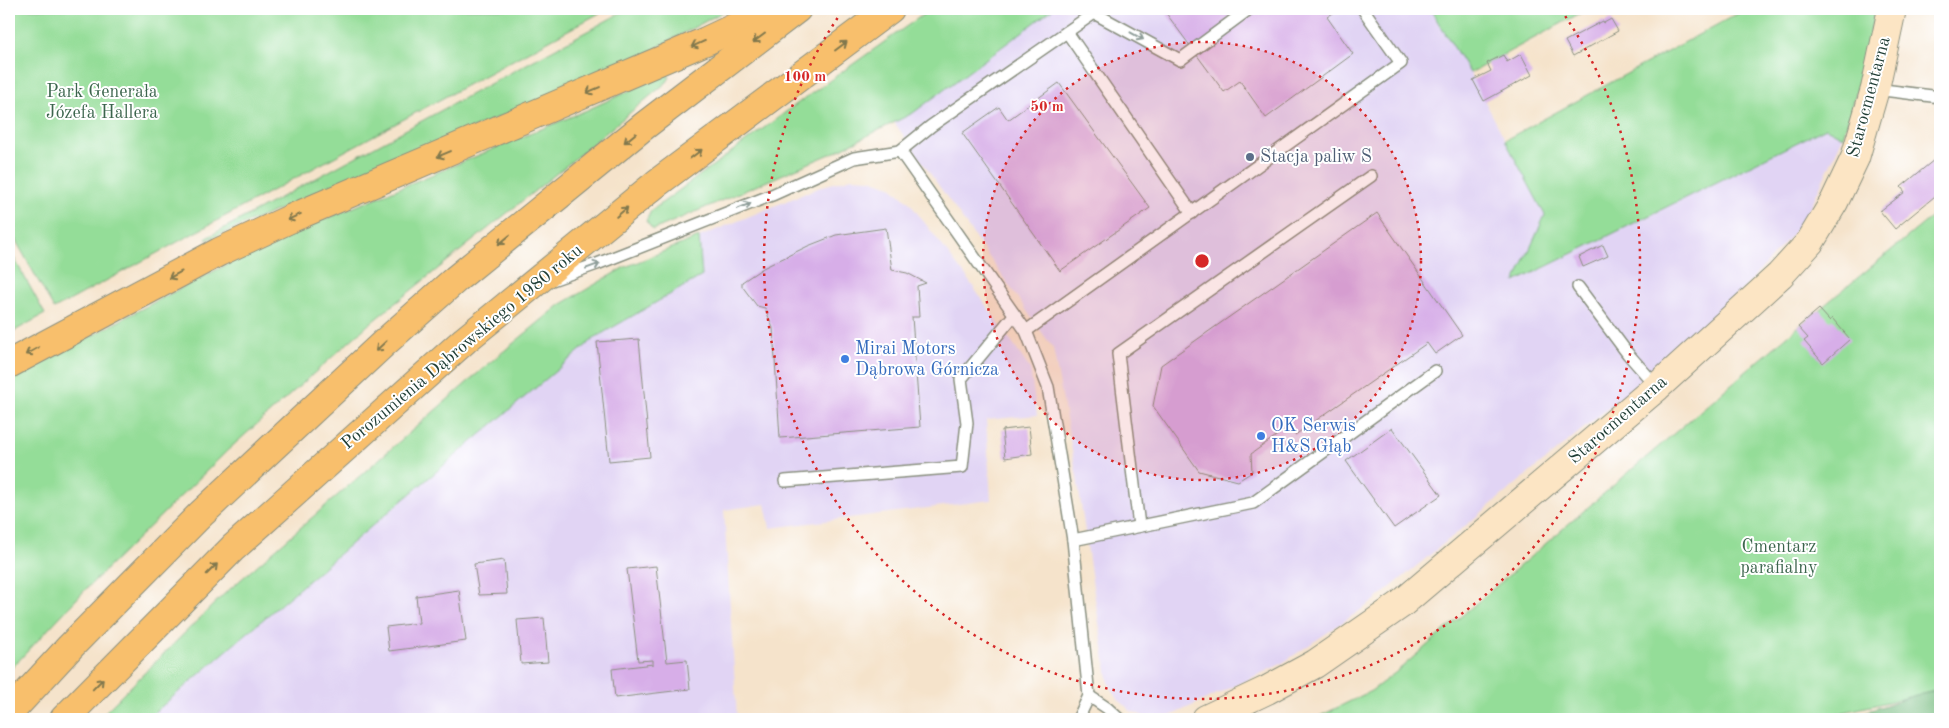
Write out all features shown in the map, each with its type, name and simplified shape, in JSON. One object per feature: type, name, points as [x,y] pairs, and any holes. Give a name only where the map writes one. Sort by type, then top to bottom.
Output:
[{"type":"main road","points":[[9,364],[219,252],[292,218],[706,41],[774,9]]},
{"type":"main road","points":[[9,713],[70,647],[200,515],[390,338],[464,273],[636,132],[797,9]]},
{"type":"main road","name":"Porozumienia Dąbrowskiego 1980 roku","points":[[64,719],[233,548],[465,340],[657,183],[890,9]]},
{"type":"street","name":"Starocmentarna","points":[[1206,719],[1307,669],[1354,639],[1400,605],[1657,387],[1780,275],[1810,242],[1834,202],[1855,158],[1875,89],[1892,9]]},
{"type":"lane","points":[[530,288],[597,264],[763,198],[854,158],[900,151],[931,126],[1097,11],[1180,60],[1249,9]]},
{"type":"lane","points":[[1026,332],[1401,63],[1363,9]]},
{"type":"lane","points":[[1067,32],[1192,213]]},
{"type":"lane","points":[[1875,89],[1940,97]]},
{"type":"lane","points":[[900,151],[1026,332],[1048,387],[1073,540],[1089,696],[1078,719]]},
{"type":"lane","points":[[1139,526],[1118,354],[1372,176]]},
{"type":"lane","points":[[1578,287],[1628,354],[1657,387]]},
{"type":"lane","points":[[785,481],[962,466],[966,423],[960,379],[1014,315]]},
{"type":"lane","points":[[1073,540],[1253,503],[1435,371]]},
{"type":"lane","points":[[1089,696],[1119,719]]},
{"type":"shaded area","points":[[1052,9],[1588,9],[1470,73],[1545,215],[1516,282],[1826,128],[1843,137],[1804,221],[1745,287],[1657,368],[1374,601],[1281,664],[1170,716],[1148,718],[1131,711],[1118,699],[1109,684],[1077,477],[1053,348],[894,122],[913,113]]},
{"type":"shaded area","points":[[852,178],[870,179],[890,186],[908,201],[967,278],[1030,369],[1037,415],[986,420],[991,500],[770,528],[765,504],[724,510],[737,719],[147,719],[596,337],[702,276],[699,237],[823,186]]},
{"type":"green space","name":"Park Generała Józefa Hallera","points":[[9,9],[607,9],[54,309],[15,239],[9,242]]},
{"type":"green space","points":[[628,9],[728,9],[649,52],[582,82],[207,240],[206,238]]},
{"type":"green space","points":[[931,9],[1053,9],[913,113],[835,152],[653,230],[646,221],[651,211],[798,103]]},
{"type":"green space","points":[[1430,9],[1588,9],[1470,73]]},
{"type":"green space","points":[[1746,9],[1875,9],[1863,70],[1843,137],[1826,128],[1515,282],[1545,215],[1505,140]]},
{"type":"green space","points":[[666,74],[670,77],[667,82],[368,325],[228,450],[86,589],[9,671],[9,381],[117,322],[262,247],[587,110]]},
{"type":"green space","name":"Cmentarz parafialny","points":[[1940,210],[1940,690],[1814,719],[1314,719],[1371,691],[1395,673],[1798,327]]},
{"type":"green space","points":[[699,237],[702,276],[596,337],[147,719],[98,719],[222,596],[493,360],[560,305],[623,268]]},
{"type":"green space","points":[[9,249],[45,314],[9,334]]},
{"type":"green space","points":[[1940,690],[1940,719],[1844,719],[1913,696]]},
{"type":"building","points":[[1163,9],[1335,9],[1336,11],[1327,17],[1353,54],[1266,118],[1240,81],[1224,92]]},
{"type":"building","points":[[1611,19],[1618,31],[1573,56],[1565,41],[1603,21],[1604,23]]},
{"type":"building","points":[[1521,54],[1532,75],[1484,101],[1473,80],[1491,71],[1487,63],[1503,55],[1507,62]]},
{"type":"building","points":[[1059,83],[1150,208],[1060,271],[962,133],[999,107],[1008,120]]},
{"type":"building","points":[[1940,155],[1940,192],[1895,229],[1880,211],[1905,192],[1901,187]]},
{"type":"building","points":[[1377,213],[1462,335],[1435,354],[1427,343],[1295,435],[1290,426],[1251,454],[1252,472],[1238,481],[1199,471],[1153,406],[1161,365]]},
{"type":"building","name":"Mirai Motors Dąbrowa Górnicza","points":[[886,228],[892,270],[907,273],[926,283],[917,286],[919,317],[912,317],[920,427],[780,438],[773,328],[765,308],[757,306],[742,286],[742,282],[763,268],[808,246],[836,235]]},
{"type":"building","points":[[1603,245],[1608,256],[1583,267],[1579,257]]},
{"type":"building","points":[[1819,309],[1830,321],[1832,318],[1850,339],[1823,363],[1804,341],[1808,338],[1798,327]]},
{"type":"building","points":[[639,339],[650,457],[609,461],[597,342]]},
{"type":"building","points":[[1029,427],[1032,454],[1005,458],[1002,430]]},
{"type":"building","points":[[1392,428],[1441,495],[1394,528],[1346,461]]},
{"type":"building","points":[[504,560],[507,594],[479,595],[474,564]]},
{"type":"building","points":[[656,566],[667,662],[687,660],[690,689],[615,698],[612,669],[653,664],[653,660],[638,661],[627,569]]},
{"type":"building","points":[[459,590],[466,641],[389,651],[386,627],[419,623],[416,596]]},
{"type":"building","points":[[544,618],[548,662],[521,664],[517,620]]},
{"type":"place","name":"Stacja paliw S","points":[[1250,157]]},
{"type":"place","name":"Mirai Motors Dąbrowa Górnicza","points":[[845,359]]},
{"type":"place","name":"OK Serwis H&S Głąb","points":[[1261,436]]}]
